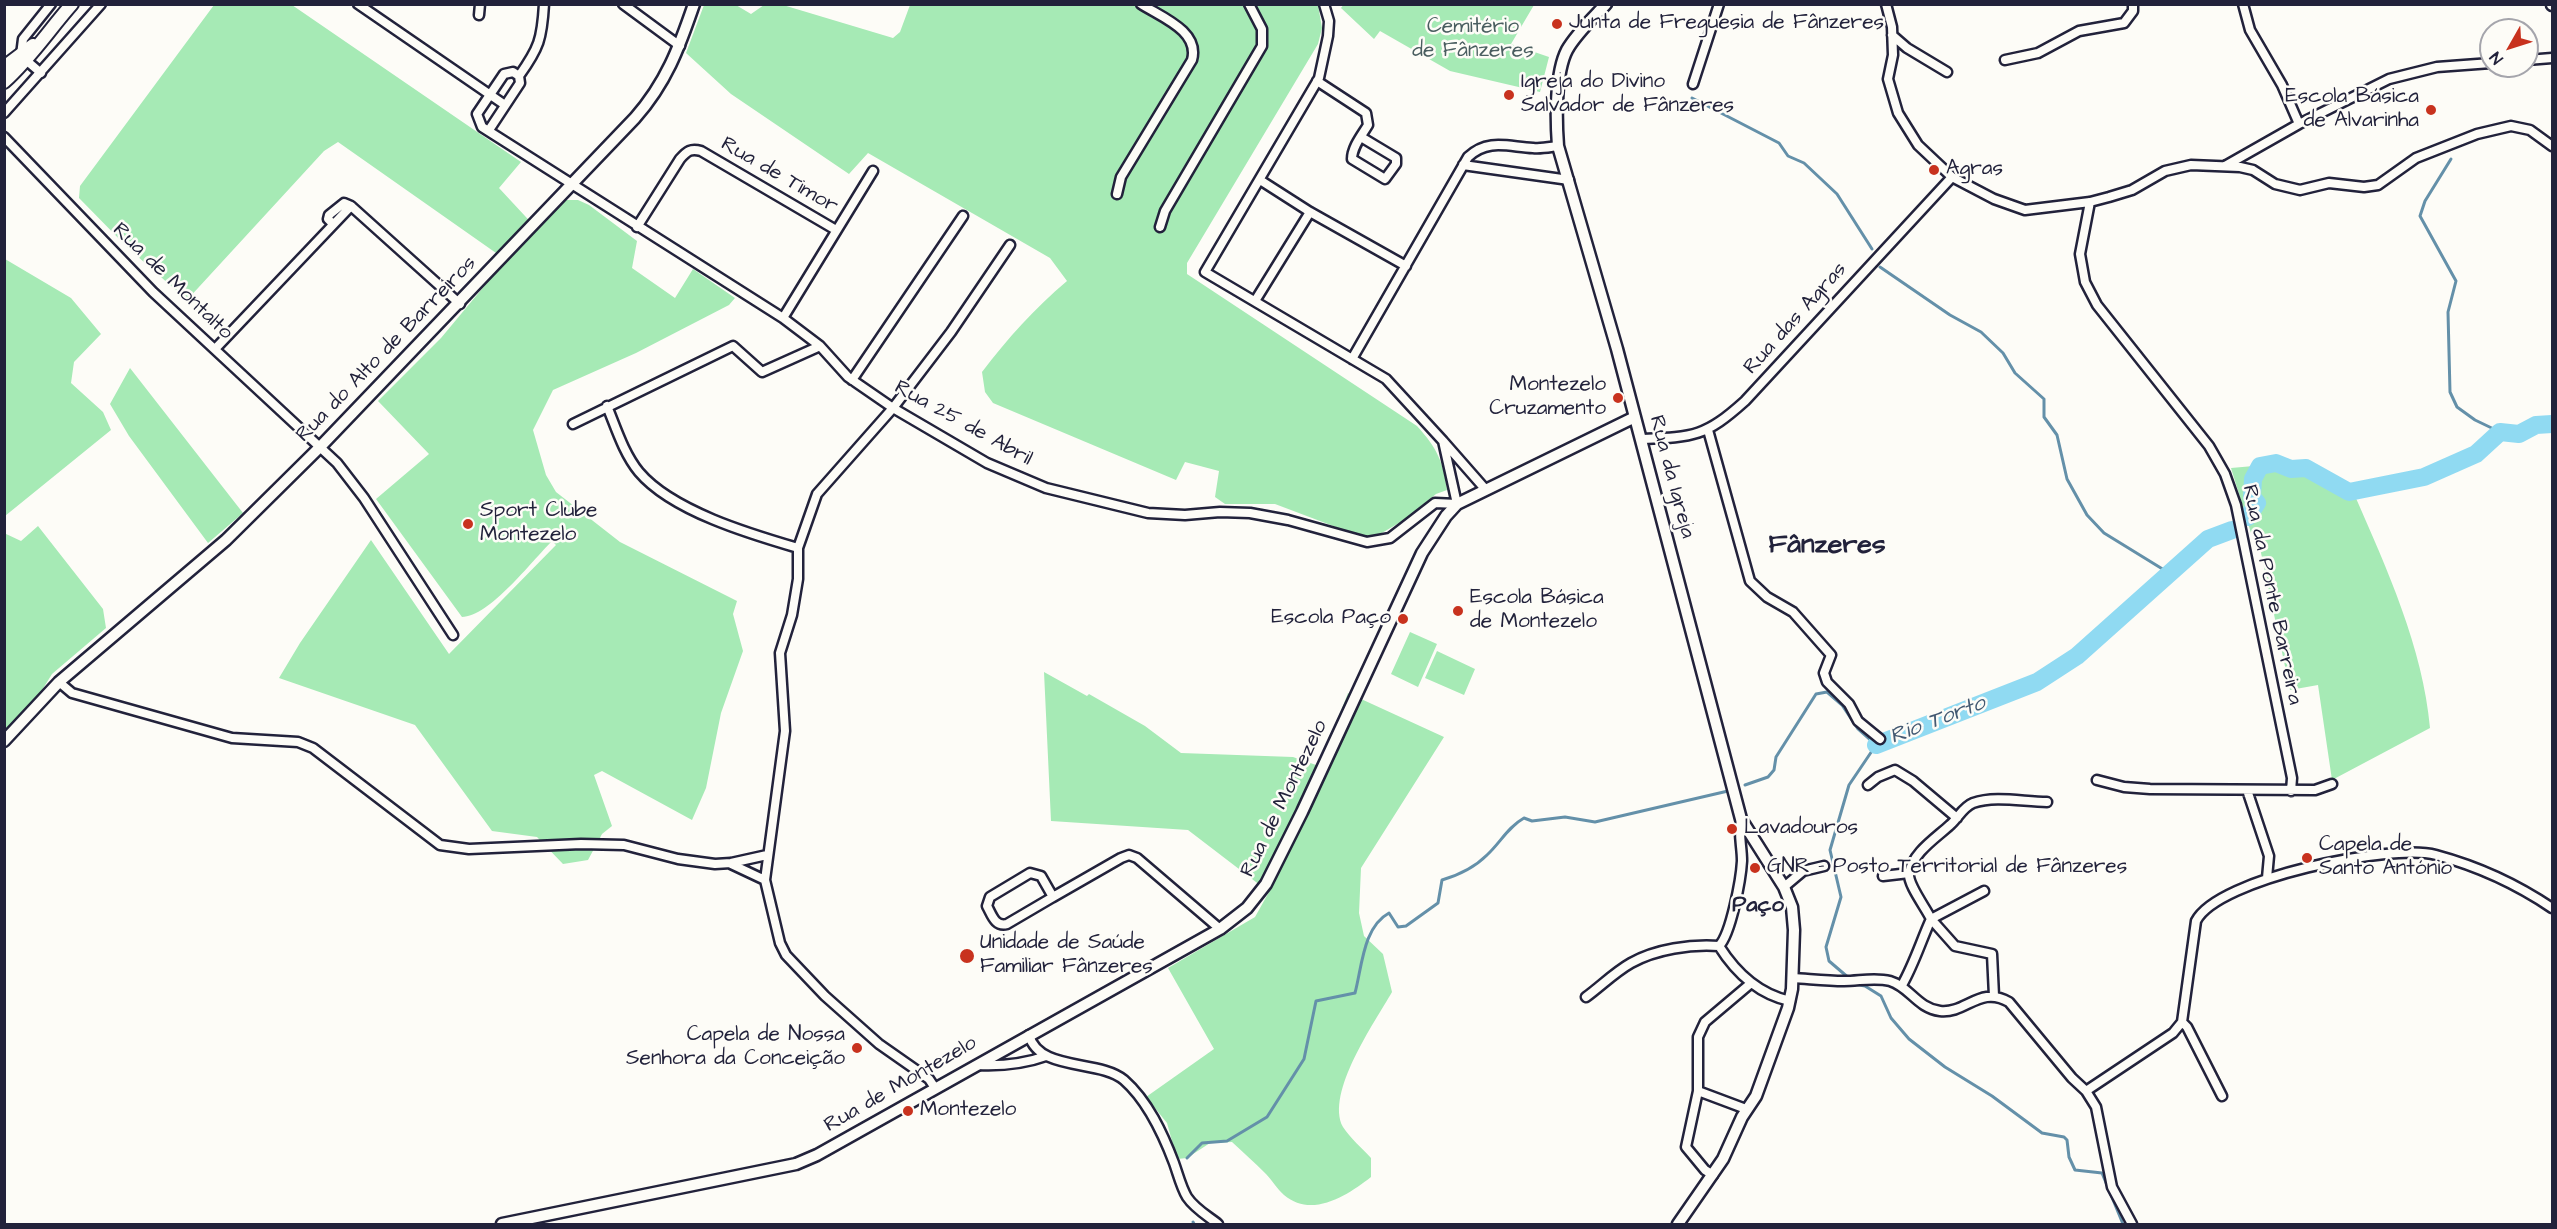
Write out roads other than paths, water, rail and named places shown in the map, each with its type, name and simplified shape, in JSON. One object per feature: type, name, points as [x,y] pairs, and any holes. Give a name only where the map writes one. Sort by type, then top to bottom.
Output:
[{"type":"main road","points":[[4,82],[72,4]]},
{"type":"main road","points":[[4,67],[24,58]]},
{"type":"street","points":[[41,73],[24,58],[22,39],[51,4]]},
{"type":"street","points":[[4,113],[101,4]]},
{"type":"street","points":[[358,4],[505,105]]},
{"type":"street","points":[[479,15],[480,4]]},
{"type":"street","points":[[519,76],[513,72],[504,74],[477,114],[482,127],[489,130],[520,83],[519,76],[536,51],[542,35],[544,4]]},
{"type":"street","points":[[623,4],[680,46]]},
{"type":"street","name":"Rua do Alto de Barreiros","points":[[4,741],[59,682],[226,540],[321,447],[460,304],[648,104],[662,85],[680,46],[693,4]]},
{"type":"street","points":[[1117,194],[1121,177],[1192,60],[1194,52],[1187,33],[1141,4]]},
{"type":"street","points":[[1160,227],[1165,211],[1262,46],[1262,29],[1249,4]]},
{"type":"street","points":[[1324,4],[1329,21],[1328,36],[1317,81],[1205,272],[1386,379],[1486,490]]},
{"type":"street","name":"Rua da Igreja","points":[[1606,4],[1568,48],[1561,64],[1558,146],[1641,439],[1741,819],[1784,887],[1792,907],[1793,978],[1790,1001],[1756,1096],[1746,1109],[1723,1159],[1678,1224]]},
{"type":"street","points":[[1693,84],[1719,4]]},
{"type":"street","points":[[1886,4],[1893,55],[1888,79],[1898,113],[1918,145],[1952,177],[1994,199],[2025,210],[2090,202],[2132,190],[2165,171],[2191,165],[2253,170],[2275,184],[2300,190],[2329,183],[2364,187],[2378,185],[2416,158],[2477,134],[2511,126],[2530,130],[2553,146]]},
{"type":"street","points":[[2005,60],[2038,53],[2079,31],[2124,23],[2133,11],[2133,4]]},
{"type":"street","points":[[2243,4],[2250,30],[2282,85],[2299,124]]},
{"type":"street","points":[[1892,35],[1907,48],[1947,72]]},
{"type":"street","points":[[2224,166],[2299,124],[2389,79],[2437,67],[2479,64]]},
{"type":"street","points":[[1317,81],[1366,113],[1368,125],[1361,137],[1353,151],[1352,159],[1385,179],[1396,164],[1396,158],[1361,137]]},
{"type":"street","name":"Rua 25 de Abril","points":[[489,130],[571,185],[783,318],[820,346],[852,380],[892,408],[987,463],[1046,488],[1148,513],[1185,515],[1220,512],[1250,513],[1288,520],[1367,542],[1378,542],[1397,534],[1435,503],[1457,504]]},
{"type":"street","name":"Rua de Montalto","points":[[4,138],[153,292],[321,447],[364,498],[453,635]]},
{"type":"street","points":[[1352,359],[1468,157],[1481,146],[1497,144],[1535,148],[1558,146]]},
{"type":"street","name":"Rua de Timor","points":[[637,227],[680,159],[686,152],[693,149],[701,151],[836,230]]},
{"type":"street","points":[[1463,165],[1569,180]]},
{"type":"street","points":[[783,318],[873,171]]},
{"type":"street","name":"Rua das Agras","points":[[1641,439],[1683,437],[1708,430],[1724,420],[1745,401],[1952,177]]},
{"type":"street","points":[[1260,180],[1310,212],[1406,266]]},
{"type":"street","name":"Rua da Ponte Barreira","points":[[2090,202],[2080,254],[2085,282],[2093,297],[2209,446],[2225,474],[2236,505],[2292,778],[2291,791]]},
{"type":"street","points":[[216,349],[351,206],[460,304]]},
{"type":"street","points":[[1255,301],[1310,212]]},
{"type":"street","points":[[852,380],[963,216]]},
{"type":"street","points":[[934,1088],[929,1079],[879,1044],[825,996],[786,955],[780,943],[765,880],[785,731],[780,653],[792,615],[798,579],[798,549],[817,494],[892,408],[951,332],[1010,245]]},
{"type":"street","points":[[573,424],[733,346],[762,372],[820,346]]},
{"type":"street","points":[[608,406],[626,450],[638,472],[661,493],[749,534],[798,549]]},
{"type":"street","name":"Rua de Montezelo","points":[[502,1224],[796,1164],[817,1155],[1220,929],[1247,908],[1266,885],[1422,553],[1441,523],[1457,504],[1635,417]]},
{"type":"street","points":[[1708,430],[1750,581],[1767,597],[1793,612],[1831,655],[1824,673],[1827,682],[1849,704],[1858,721],[1880,739]]},
{"type":"street","points":[[1443,441],[1457,504]]},
{"type":"street","points":[[59,682],[72,693],[232,738],[291,742],[312,748],[440,845],[469,849],[581,844],[624,845],[678,859],[715,864],[767,855]]},
{"type":"street","points":[[1868,784],[1895,770],[1957,818]]},
{"type":"street","points":[[2097,780],[2124,787],[2150,789],[2291,791],[2315,790],[2332,784]]},
{"type":"street","points":[[2247,790],[2268,856],[2267,878]]},
{"type":"street","points":[[1994,996],[1992,954],[1955,946],[1931,919],[1912,886],[1909,873],[1926,846],[1957,818],[1965,807],[1974,802],[1997,800],[2047,802]]},
{"type":"street","points":[[1719,946],[1727,935],[1737,894],[1742,861],[1738,832],[1741,819]]},
{"type":"street","points":[[2086,1091],[2173,1033],[2182,1022],[2196,921],[2201,912],[2267,878],[2287,871],[2412,851],[2435,855],[2482,871],[2528,891],[2553,908]]},
{"type":"street","points":[[1053,897],[1041,876],[1030,873],[990,897],[987,906],[996,923],[1001,925],[1053,897],[1121,858],[1129,855],[1137,858],[1220,929]]},
{"type":"street","points":[[731,863],[765,880]]},
{"type":"street","points":[[1784,887],[1803,871],[1824,866]]},
{"type":"street","points":[[1883,876],[1909,873]]},
{"type":"street","points":[[1902,985],[1912,967],[1921,939],[1931,919],[1984,891]]},
{"type":"street","points":[[1586,997],[1632,963],[1651,954],[1699,944],[1719,946],[1750,984],[1775,998],[1790,1001]]},
{"type":"street","points":[[1793,978],[1844,981],[1871,979],[1902,985],[1926,1008],[1942,1011],[1961,1007],[1975,999],[1994,996],[2009,1002],[2072,1078],[2086,1091],[2096,1107],[2112,1187],[2132,1224]]},
{"type":"street","points":[[1713,1175],[1705,1170],[1686,1147],[1698,1091],[1698,1037],[1705,1022],[1750,984]]},
{"type":"street","points":[[2182,1022],[2187,1027],[2222,1096]]},
{"type":"street","points":[[1029,1035],[1034,1048],[1046,1056],[1122,1079],[1144,1105],[1164,1138],[1187,1197],[1218,1224]]},
{"type":"street","points":[[974,1065],[997,1066],[1046,1056]]},
{"type":"street","points":[[1698,1091],[1746,1109]]},
{"type":"waterway","points":[[1692,98],[1779,143],[1788,156],[1804,163],[1837,194],[1872,249]]},
{"type":"waterway","points":[[2451,159],[2425,201],[2420,216],[2456,281],[2448,312],[2450,392],[2457,407],[2475,420],[2500,432]]},
{"type":"waterway","points":[[1880,267],[1950,315],[1981,332],[2003,353],[2015,373],[2044,399],[2044,417],[2057,435],[2067,479],[2087,515],[2104,533],[2169,573]]},
{"type":"waterway","name":"Rio Torto","points":[[2248,517],[2257,503],[2252,497],[2253,479],[2260,466],[2276,463],[2291,469],[2306,468],[2349,492],[2424,477],[2476,454],[2500,432],[2519,434],[2536,425],[2552,424]]},
{"type":"waterway","name":"Rio Torto","points":[[1876,745],[2037,682],[2077,656],[2208,539],[2232,530]]},
{"type":"waterway","name":"Rio Torto","points":[[1745,785],[1768,777],[1774,770],[1776,757],[1816,694],[1827,692],[1842,705],[1858,729],[1876,745],[1849,785],[1830,850],[1841,897],[1826,947],[1829,961],[1850,979]]},
{"type":"waterway","points":[[1187,1158],[1202,1143],[1227,1141],[1267,1117],[1304,1059],[1316,1001],[1355,993],[1365,948],[1380,919],[1389,913],[1398,927],[1406,926],[1438,903],[1442,880],[1477,864],[1518,822],[1524,818],[1532,821],[1565,817],[1595,822],[1728,791]]},
{"type":"waterway","name":"Rio Torto","points":[[1854,984],[1865,986],[1881,996],[1891,1018],[1909,1039],[1945,1067],[1992,1096],[2042,1133],[2064,1137],[2067,1140],[2069,1157],[2075,1170],[2102,1173],[2123,1224]]},
{"type":"place","name":"Junta de Freguesia de Fânzeres","points":[[1557,24]]},
{"type":"place","name":"Igreja do Divino Salvador de Fânzeres","points":[[1509,95]]},
{"type":"place","name":"Escola Básica de Alvarinha","points":[[2431,110]]},
{"type":"place","name":"Agras","points":[[1934,170]]},
{"type":"place","name":"Montezelo Cruzamento","points":[[1618,398]]},
{"type":"place","name":"Sport Clube Montezelo","points":[[468,524]]},
{"type":"place","name":"Escola Básica de Montezelo","points":[[1458,611]]},
{"type":"place","name":"Escola Paço","points":[[1403,619]]},
{"type":"place","name":"Lavadouros","points":[[1732,829]]},
{"type":"place","name":"Capela de Santo António","points":[[2307,858]]},
{"type":"place","name":"GNR - Posto Territorial de Fânzeres","points":[[1755,868]]},
{"type":"place","name":"Unidade de Saúde Familiar Fânzeres","points":[[967,956]]},
{"type":"place","name":"Capela de Nossa Senhora da Conceição","points":[[857,1048]]},
{"type":"place","name":"Montezelo","points":[[908,1111]]},
{"type":"district","name":"Fânzeres","points":[[1827,546]]},
{"type":"district","name":"Paço","points":[[1758,906]]},
{"type":"park label","name":"Cemitério de Fânzeres","points":[[1473,40]]}]
